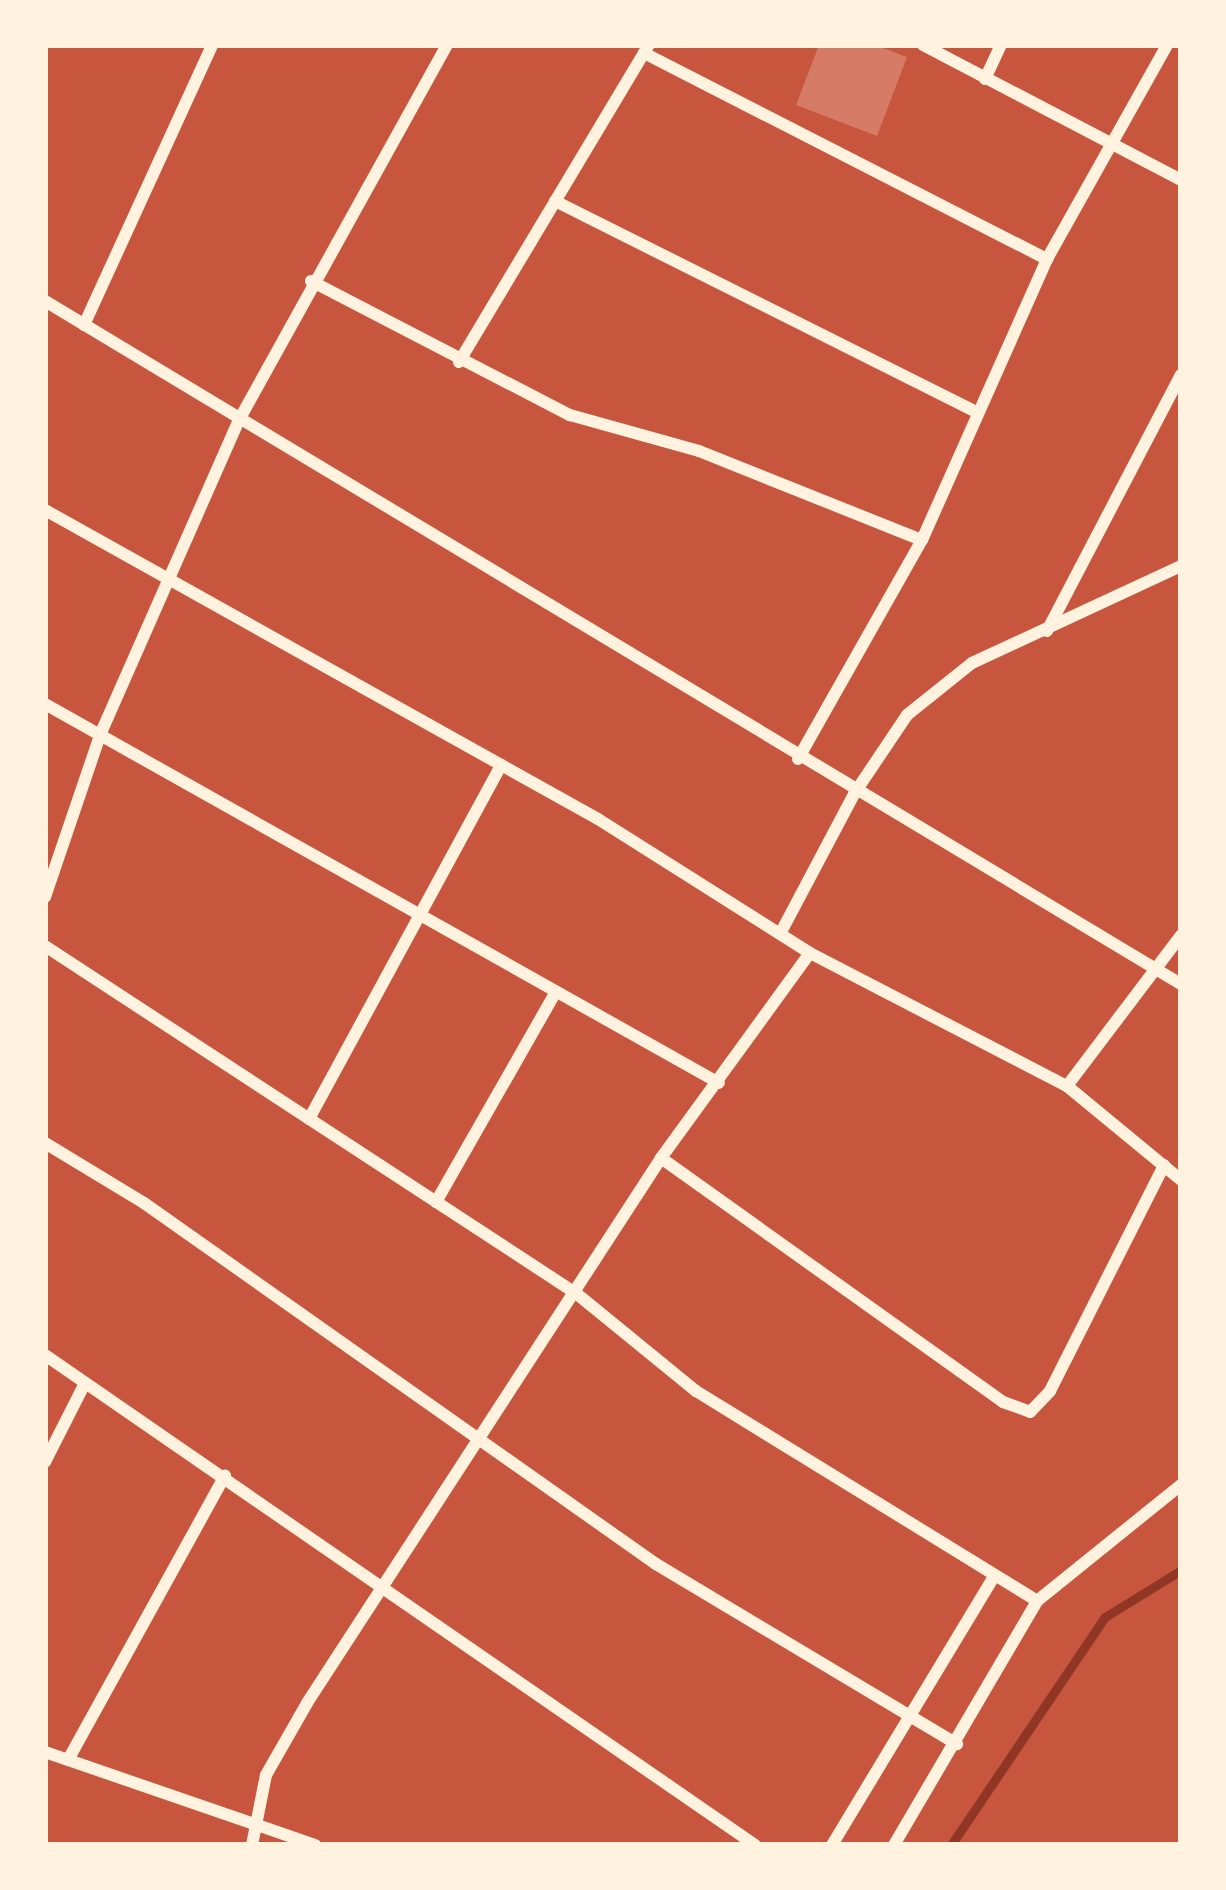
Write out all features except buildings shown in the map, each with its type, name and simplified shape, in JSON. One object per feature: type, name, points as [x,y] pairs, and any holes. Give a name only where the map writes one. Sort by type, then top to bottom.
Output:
[{"type":"street","points":[[83,325],[212,45]]},
{"type":"street","points":[[45,897],[49,870],[100,735],[173,583],[239,420],[311,280],[446,45]]},
{"type":"street","points":[[922,45],[1181,180]]},
{"type":"street","points":[[985,79],[1001,45]]},
{"type":"street","points":[[799,759],[922,540],[1047,259],[1167,45]]},
{"type":"street","points":[[459,362],[646,49],[1047,259]]},
{"type":"street","points":[[555,201],[976,412]]},
{"type":"street","points":[[311,280],[459,362],[570,416],[699,451],[922,540]]},
{"type":"street","points":[[45,301],[854,794],[1155,963],[1181,984]]},
{"type":"street","points":[[1046,632],[1181,375]]},
{"type":"street","points":[[45,510],[501,765],[810,953],[1067,1085],[1181,1180]]},
{"type":"street","points":[[780,934],[854,794],[908,715],[972,663],[1181,566]]},
{"type":"street","points":[[45,704],[719,1083]]},
{"type":"street","points":[[309,1119],[501,765]]},
{"type":"street","points":[[1067,1085],[1181,934]]},
{"type":"street","points":[[45,946],[577,1294],[696,1391],[1037,1601]]},
{"type":"street","points":[[251,1845],[266,1775],[661,1158],[810,953]]},
{"type":"street","points":[[436,1202],[556,992]]},
{"type":"street","points":[[45,1143],[144,1203],[656,1564],[957,1744]]},
{"type":"street","points":[[661,1158],[1003,1402],[1030,1412],[1050,1391],[1164,1165]]},
{"type":"street","points":[[45,1355],[755,1845]]},
{"type":"street","points":[[45,1462],[84,1385]]},
{"type":"street","points":[[68,1760],[225,1476]]},
{"type":"street","points":[[894,1845],[1037,1601],[1181,1485]]},
{"type":"street","points":[[832,1845],[994,1575]]},
{"type":"street","points":[[45,1752],[315,1845]]},
{"type":"waterway","points":[[951,1845],[1105,1617],[1181,1570]]}]
